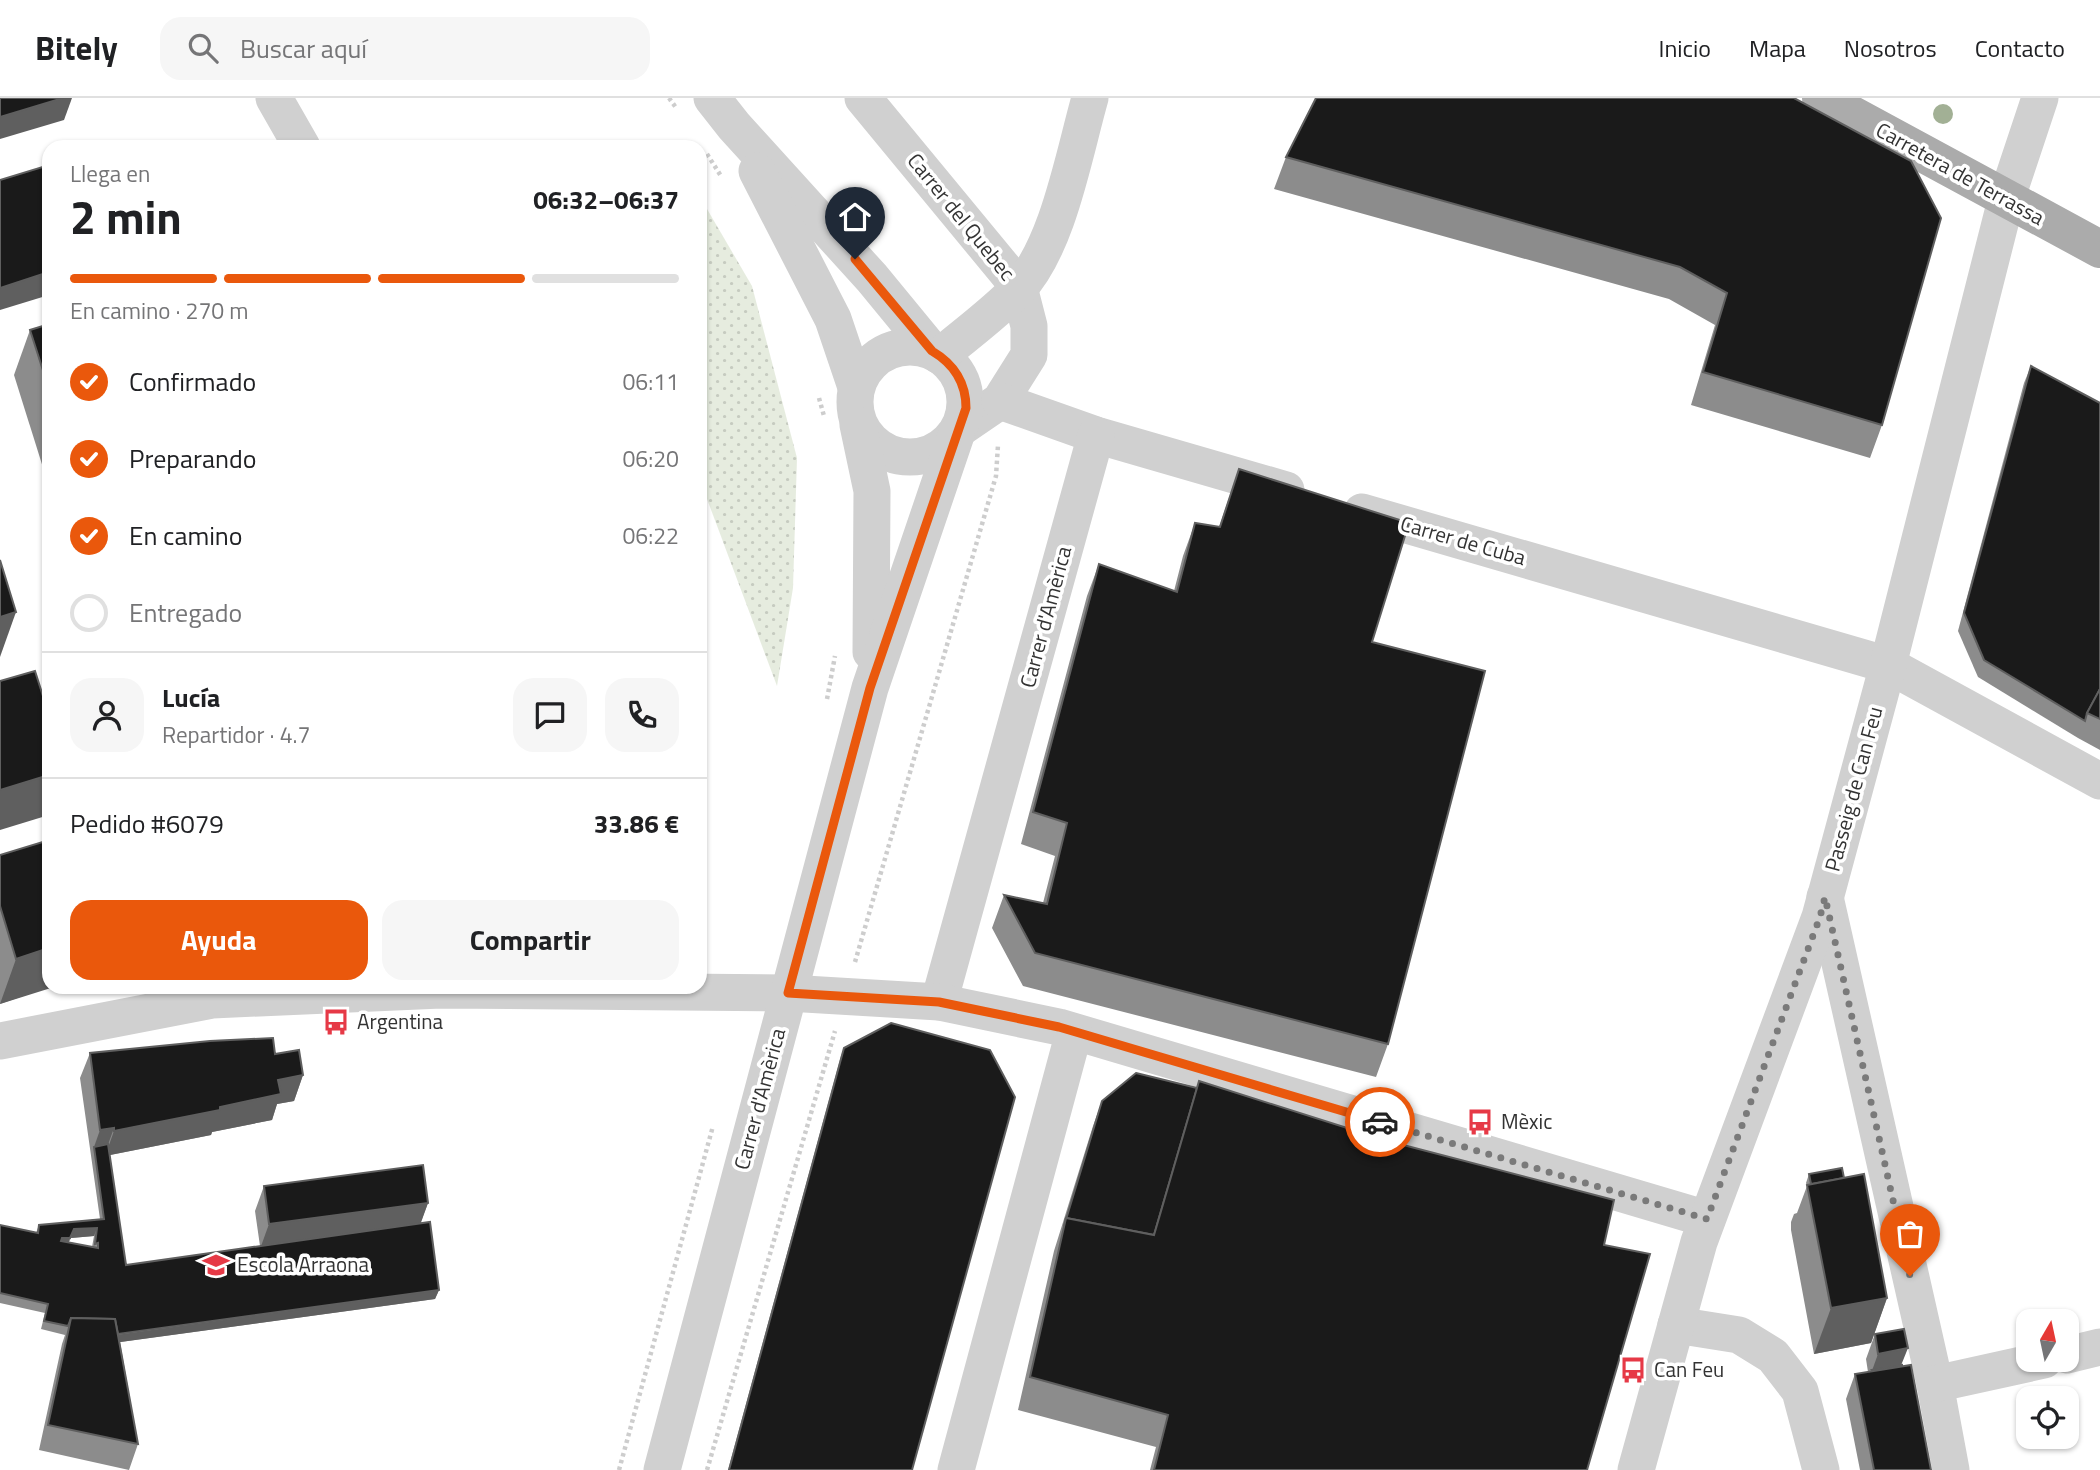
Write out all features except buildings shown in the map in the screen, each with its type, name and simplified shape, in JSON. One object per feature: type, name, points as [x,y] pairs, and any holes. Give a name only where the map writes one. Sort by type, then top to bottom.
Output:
[{"type":"main road","name":"Carretera de Terrassa","points":[[1821,98],[2100,249]]},
{"type":"street","points":[[274,98],[298,140]]},
{"type":"street","name":"Carrer del Quebec","points":[[863,98],[1019,287],[936,354]]},
{"type":"street","points":[[936,354],[914,347],[896,348],[879,356],[866,368],[856,387],[854,407],[841,422],[890,455],[912,459],[941,449],[957,432],[1000,401],[1029,355],[1029,326],[1019,287],[1040,255],[1056,219],[1090,98]]},
{"type":"street","name":"Passeig de Can Feu","points":[[1636,1470],[1707,1219],[1820,917],[1888,665],[2006,200],[2040,98]]},
{"type":"street","points":[[697,108],[734,126],[872,278],[936,354],[956,371],[963,385],[966,408],[957,432]]},
{"type":"street","points":[[734,126],[833,319],[856,387]]},
{"type":"street","name":"Carrer de Cuba","points":[[1000,401],[1096,435],[1888,665],[2100,781]]},
{"type":"street","name":"Carrer d'Amèrica","points":[[841,422],[872,491],[870,688]]},
{"type":"street","name":"Carrer d'Amèrica","points":[[662,1470],[870,688],[957,432]]},
{"type":"street","name":"Carrer d'Amèrica","points":[[939,1002],[1096,435]]},
{"type":"street","points":[[1825,897],[1935,1384],[1951,1470]]},
{"type":"street","points":[[707,992],[788,993],[939,1002],[1074,1032],[1707,1219]]},
{"type":"street","points":[[0,1041],[212,1000],[326,994]]},
{"type":"street","points":[[956,1470],[1074,1032]]},
{"type":"street","points":[[1676,1325],[1739,1335],[1773,1356],[1800,1391],[1821,1470]]},
{"type":"street","points":[[2079,1352],[2100,1348]]},
{"type":"street","points":[[1935,1384],[2016,1366]]},
{"type":"path","points":[[669,98],[697,108]]},
{"type":"path","points":[[707,154],[724,181]]},
{"type":"path","points":[[818,394],[841,422]]},
{"type":"path","points":[[707,1470],[996,475],[1000,401]]},
{"type":"path","points":[[825,712],[836,647]]},
{"type":"path","points":[[619,1470],[713,1126]]},
{"type":"shaded area","points":[[707,209],[752,286],[797,458],[793,588],[777,686],[707,499]]},
{"type":"way so far","points":[[1380,1122],[1707,1219],[1820,917],[1825,897],[1910,1276]]},
{"type":"place","name":"Argentina","points":[[336,1022]]},
{"type":"place","name":"Mèxic","points":[[1480,1122]]},
{"type":"place","name":"Escola Arraona","points":[[216,1265]]},
{"type":"place","name":"Can Feu","points":[[1633,1370]]},
{"type":"route","points":[[855,259],[932,351],[946,359],[956,371],[963,385],[966,408],[870,688],[788,993],[939,1002],[1059,1027],[1380,1122]]}]
